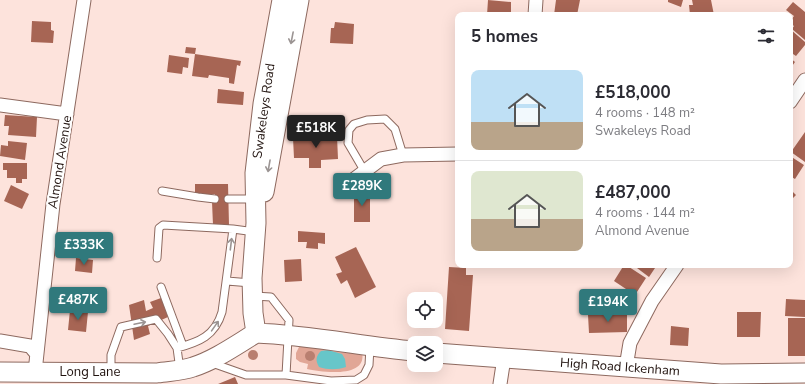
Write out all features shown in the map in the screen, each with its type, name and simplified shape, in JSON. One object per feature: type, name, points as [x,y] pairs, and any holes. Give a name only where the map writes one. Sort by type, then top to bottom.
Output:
[{"type":"main road","name":"Swakeleys Road","points":[[256,333],[253,313],[256,227],[255,173],[263,104],[282,0]]},
{"type":"main road","name":"Swakeleys Road","points":[[256,227],[263,200],[300,0]]},
{"type":"main road","points":[[256,333],[289,334],[370,347],[407,350]]},
{"type":"main road","name":"Long Lane","points":[[7,376],[35,372],[111,372],[158,378],[206,362],[256,333]]},
{"type":"main road","name":"High Road Ickenham","points":[[443,354],[626,368],[721,379],[805,374]]},
{"type":"street","name":"Almond Avenue","points":[[35,372],[53,204],[84,0]]},
{"type":"street","points":[[535,12],[536,0]]},
{"type":"street","points":[[793,98],[805,80]]},
{"type":"street","points":[[0,105],[67,114]]},
{"type":"street","points":[[353,180],[382,159],[403,155],[455,154]]},
{"type":"street","points":[[626,368],[630,344],[652,301],[675,268]]},
{"type":"street","points":[[0,341],[30,346],[36,353]]},
{"type":"street","points":[[500,384],[504,358]]},
{"type":"lane","points":[[365,172],[348,143],[349,130],[354,124],[367,120],[385,119],[395,129],[403,155]]},
{"type":"lane","points":[[162,191],[198,197],[215,198]]},
{"type":"lane","points":[[228,199],[255,199]]},
{"type":"lane","points":[[157,258],[159,228],[163,224],[233,229],[256,227]]},
{"type":"lane","points":[[180,347],[201,340],[213,330],[219,322],[227,281],[233,229]]},
{"type":"lane","points":[[227,281],[253,289],[270,297],[289,320],[286,375]]},
{"type":"lane","points":[[161,287],[180,347],[180,370]]},
{"type":"lane","points":[[111,372],[111,355],[121,327],[156,319],[180,347]]},
{"type":"lane","points":[[206,362],[262,380],[286,375],[331,381],[356,380],[364,375],[369,365],[370,347]]},
{"type":"shaded area","points":[[300,345],[362,352],[362,361],[358,366],[351,370],[342,372],[307,369],[308,364],[300,362],[296,359],[296,353]]},
{"type":"water","points":[[328,350],[342,354],[345,359],[346,367],[339,369],[326,369],[319,367],[317,362],[318,355],[321,351]]},
{"type":"building","points":[[488,0],[511,2],[511,12],[487,12]]},
{"type":"building","points":[[556,0],[580,0],[578,12],[554,12]]},
{"type":"building","points":[[668,0],[683,0],[681,7],[668,2]]},
{"type":"building","points":[[692,0],[711,0],[713,12],[690,12],[689,5],[693,5]]},
{"type":"building","points":[[793,2],[805,12],[805,40],[793,30],[793,12],[786,10]]},
{"type":"building","points":[[32,21],[51,22],[51,30],[54,31],[53,43],[31,42]]},
{"type":"building","points":[[335,22],[354,24],[353,44],[330,43],[331,28],[334,28]]},
{"type":"building","points":[[793,32],[805,42],[805,45],[796,56],[793,54]]},
{"type":"building","points":[[186,47],[196,48],[195,54],[185,53]]},
{"type":"building","points":[[195,54],[241,61],[240,66],[237,65],[234,84],[229,83],[229,78],[209,75],[208,78],[192,76]]},
{"type":"building","points":[[169,55],[189,58],[188,68],[183,67],[182,74],[167,72]]},
{"type":"building","points":[[218,89],[244,92],[243,105],[217,103]]},
{"type":"building","points":[[5,115],[37,117],[36,137],[8,135],[9,126],[4,126]]},
{"type":"building","points":[[805,132],[805,162],[793,153],[793,149]]},
{"type":"building","points":[[337,136],[338,159],[321,160],[321,168],[309,168],[309,158],[294,158],[293,138]]},
{"type":"building","points":[[8,141],[27,143],[25,160],[0,156],[1,145],[8,146]]},
{"type":"building","points":[[793,158],[804,165],[795,179],[793,178]]},
{"type":"building","points":[[3,163],[27,163],[27,179],[22,179],[22,183],[16,183],[16,178],[7,178],[7,170],[3,170]]},
{"type":"building","points":[[195,184],[228,184],[229,225],[213,225],[212,202],[215,202],[215,194],[195,195]]},
{"type":"building","points":[[11,185],[29,194],[22,209],[4,201]]},
{"type":"building","points":[[354,192],[370,192],[370,222],[354,222]]},
{"type":"building","points":[[298,231],[325,233],[325,244],[318,243],[318,249],[306,248],[307,242],[298,242]]},
{"type":"building","points":[[80,237],[104,241],[101,258],[78,254]]},
{"type":"building","points":[[356,247],[376,287],[355,298],[347,280],[341,284],[336,274],[342,272],[335,257]]},
{"type":"building","points":[[76,258],[93,260],[92,273],[75,271]]},
{"type":"building","points":[[301,259],[302,281],[285,282],[284,260]]},
{"type":"building","points":[[449,267],[466,268],[466,275],[473,275],[469,331],[445,329]]},
{"type":"building","points":[[622,268],[631,268],[646,278],[635,295],[614,281]]},
{"type":"building","points":[[637,268],[655,268],[649,277]]},
{"type":"building","points":[[591,293],[599,294],[598,308],[590,307]]},
{"type":"building","points":[[161,298],[168,317],[148,326],[150,334],[134,340],[129,305],[144,300],[146,311],[153,308],[150,302]]},
{"type":"building","points":[[786,299],[805,300],[805,317],[785,316]]},
{"type":"building","points":[[70,310],[88,312],[86,332],[68,330]]},
{"type":"building","points":[[737,312],[761,312],[760,337],[737,337]]},
{"type":"building","points":[[627,314],[627,332],[589,333],[588,315]]},
{"type":"building","points":[[788,318],[805,318],[805,356],[788,356]]},
{"type":"building","points":[[671,326],[689,328],[688,346],[670,345]]},
{"type":"building","points":[[235,377],[238,384],[218,384]]}]
